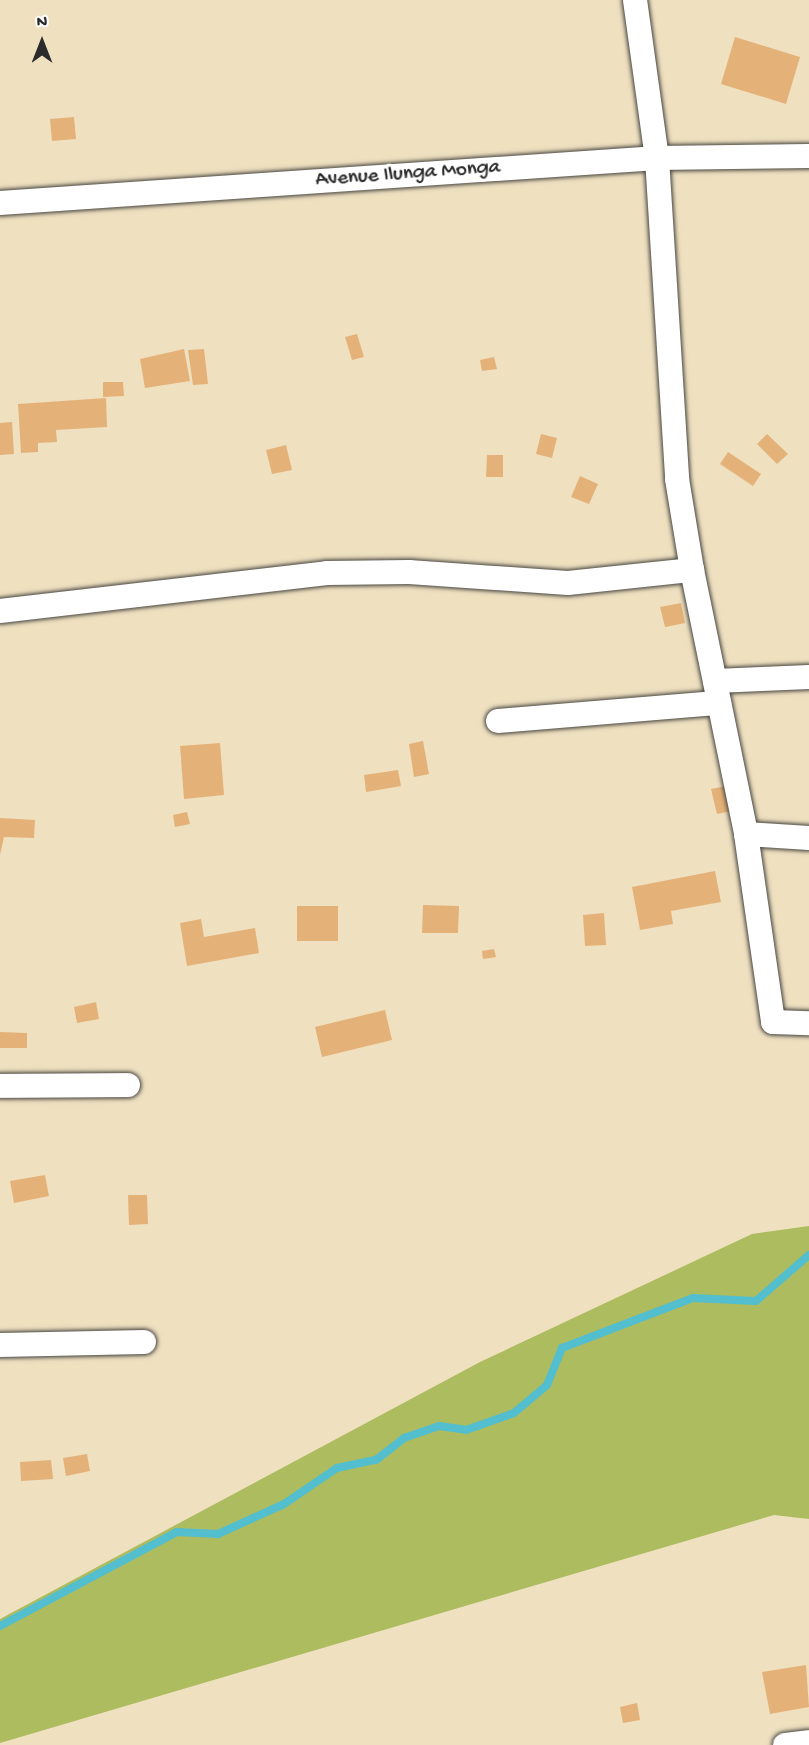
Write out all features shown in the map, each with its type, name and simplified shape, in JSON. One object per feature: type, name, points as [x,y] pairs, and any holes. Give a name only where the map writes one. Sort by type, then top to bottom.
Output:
[{"type":"street","points":[[635,0],[657,158],[677,479],[692,570],[746,834],[773,1022],[809,1023]]},
{"type":"street","name":"Avenue Ilunga Monga","points":[[0,203],[657,158],[809,156]]},
{"type":"street","points":[[0,611],[327,573],[409,572],[568,583],[692,570]]},
{"type":"street","points":[[498,721],[717,692],[809,676]]},
{"type":"street","points":[[746,834],[809,838]]},
{"type":"street","points":[[0,1086],[128,1085]]},
{"type":"street","points":[[0,1345],[144,1342]]},
{"type":"street","points":[[785,1745],[809,1742]]},
{"type":"green space","points":[[809,1226],[809,1519],[774,1515],[0,1743],[0,1619],[480,1362],[752,1234]]},
{"type":"building","points":[[735,37],[800,57],[786,104],[721,84]]},
{"type":"building","points":[[74,117],[76,139],[52,141],[50,119]]},
{"type":"building","points":[[357,334],[364,357],[352,360],[345,337]]},
{"type":"building","points":[[184,349],[190,381],[145,388],[140,359]]},
{"type":"building","points":[[204,349],[208,384],[193,385],[188,350]]},
{"type":"building","points":[[494,357],[497,369],[482,371],[480,360]]},
{"type":"building","points":[[103,382],[123,382],[124,396],[103,397]]},
{"type":"building","points":[[106,398],[107,427],[56,430],[57,442],[38,443],[38,452],[21,453],[18,404]]},
{"type":"building","points":[[12,422],[14,454],[0,455],[0,423]]},
{"type":"building","points":[[541,434],[557,438],[552,458],[536,454]]},
{"type":"building","points":[[767,434],[788,454],[777,464],[757,444]]},
{"type":"building","points":[[286,445],[292,470],[272,474],[266,450]]},
{"type":"building","points":[[728,452],[761,474],[753,486],[720,464]]},
{"type":"building","points":[[487,455],[503,455],[503,477],[486,477]]},
{"type":"building","points":[[580,476],[598,484],[589,504],[571,497]]},
{"type":"building","points":[[681,603],[685,623],[665,627],[660,607]]},
{"type":"building","points":[[423,741],[429,774],[414,777],[409,744]]},
{"type":"building","points":[[220,743],[224,795],[184,799],[180,746]]},
{"type":"building","points":[[398,770],[401,786],[366,792],[364,775]]},
{"type":"building","points":[[726,786],[731,811],[717,814],[711,789]]},
{"type":"building","points":[[187,812],[190,824],[175,827],[173,815]]},
{"type":"building","points":[[0,818],[35,820],[34,838],[4,837],[0,855]]},
{"type":"building","points":[[715,871],[721,902],[671,911],[673,924],[640,930],[632,887]]},
{"type":"building","points":[[423,905],[459,906],[458,933],[422,933]]},
{"type":"building","points":[[297,906],[338,906],[338,941],[297,941]]},
{"type":"building","points":[[604,913],[606,945],[585,946],[583,915]]},
{"type":"building","points":[[201,919],[204,937],[255,928],[259,953],[187,966],[180,923]]},
{"type":"building","points":[[494,949],[496,957],[483,959],[482,951]]},
{"type":"building","points":[[96,1002],[99,1019],[77,1023],[74,1007]]},
{"type":"building","points":[[385,1010],[392,1040],[322,1057],[315,1027]]},
{"type":"building","points":[[0,1032],[27,1033],[27,1048],[0,1048]]},
{"type":"building","points":[[45,1175],[49,1196],[14,1203],[10,1181]]},
{"type":"building","points":[[128,1195],[147,1195],[148,1224],[129,1225]]},
{"type":"building","points":[[87,1454],[90,1471],[66,1476],[63,1458]]},
{"type":"building","points":[[51,1460],[53,1479],[21,1481],[20,1462]]},
{"type":"building","points":[[806,1665],[809,1707],[770,1714],[762,1672]]},
{"type":"building","points":[[637,1703],[640,1720],[623,1723],[620,1707]]},
{"type":"waterway","points":[[0,1626],[177,1532],[218,1534],[284,1504],[337,1468],[376,1460],[404,1438],[439,1426],[466,1430],[514,1413],[547,1385],[562,1348],[693,1298],[756,1301],[809,1255]]}]
